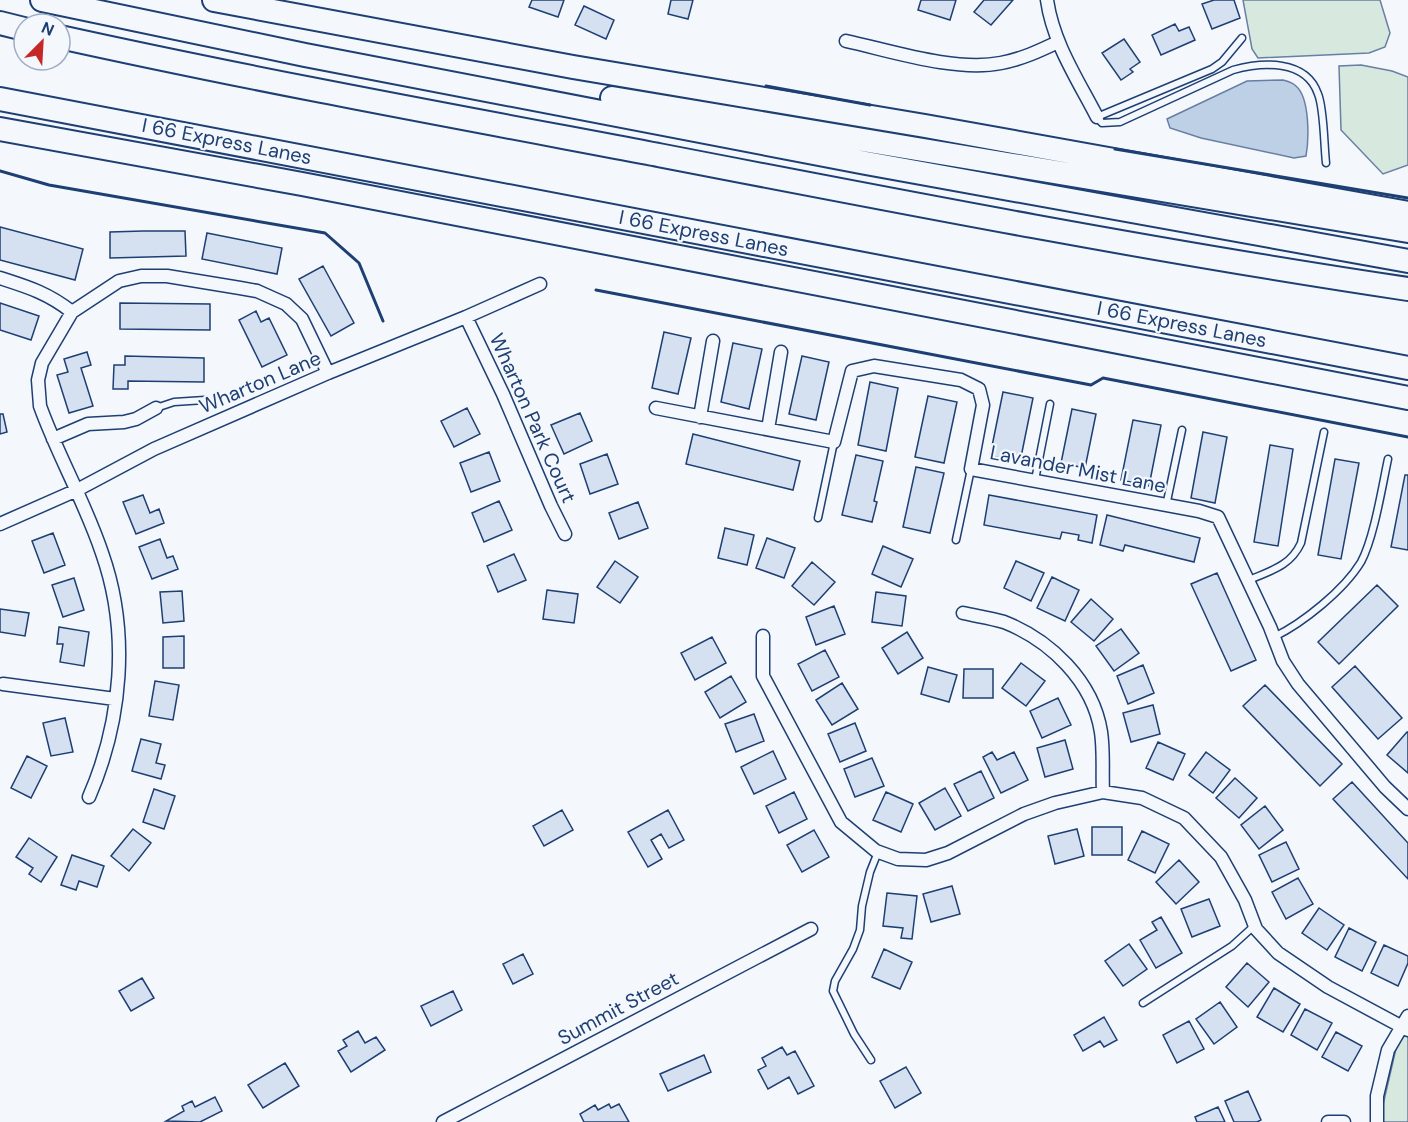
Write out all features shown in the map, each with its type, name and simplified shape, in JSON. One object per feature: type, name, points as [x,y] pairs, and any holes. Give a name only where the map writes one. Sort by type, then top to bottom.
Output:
[{"type":"highway","points":[[42,0],[305,55],[866,163],[1408,261]]},
{"type":"highway","points":[[214,0],[573,67],[936,128],[1408,213]]},
{"type":"highway","points":[[72,40],[244,76],[1026,226],[1190,255],[1408,289]]},
{"type":"highway","points":[[305,55],[555,89],[1408,231]]},
{"type":"highway","name":"I 66 Express Lanes","points":[[0,99],[1408,368]]},
{"type":"highway","points":[[0,129],[302,184],[1408,398]]},
{"type":"street","points":[[1047,0],[1058,42],[1097,117]]},
{"type":"street","points":[[846,41],[945,63],[978,66],[1026,57],[1058,42]]},
{"type":"street","points":[[88,797],[99,774],[111,733],[119,673],[120,643],[116,609],[102,552],[40,406],[38,380],[42,363],[72,312],[120,281],[141,276],[167,276],[257,291],[286,304],[302,319],[328,373]]},
{"type":"street","points":[[0,278],[33,288],[55,298],[72,312]]},
{"type":"street","name":"Wharton Lane","points":[[0,524],[77,490],[154,449],[540,284]]},
{"type":"street","name":"Wharton Park Court","points":[[466,317],[565,534]]},
{"type":"street","points":[[700,417],[713,340]]},
{"type":"street","points":[[768,429],[781,352]]},
{"type":"street","name":"Lavander Mist Lane","points":[[834,442],[852,371],[874,366],[961,380],[979,389],[983,405],[971,469],[1199,511],[1218,517],[1283,661],[1298,684],[1385,787],[1408,809]]},
{"type":"street","points":[[53,439],[88,424],[124,422],[156,408]]},
{"type":"street","points":[[656,408],[834,442]]},
{"type":"street","points":[[963,613],[1003,622],[1029,635],[1068,666],[1091,698],[1101,732],[1103,792]]},
{"type":"street","points":[[763,636],[763,676],[841,822],[878,851],[898,859],[926,860],[948,853],[1024,814],[1055,803],[1103,792],[1142,798],[1184,818],[1221,857],[1245,900],[1255,925],[1278,953],[1328,987],[1405,1028]]},
{"type":"street","points":[[3,684],[115,699]]},
{"type":"street","name":"Summit Street","points":[[443,1122],[811,929]]},
{"type":"street","points":[[1377,1122],[1377,1096],[1381,1072],[1388,1050],[1405,1028],[1408,1016]]},
{"type":"street","points":[[1328,1122],[1344,1122]]},
{"type":"lane","points":[[1242,38],[1222,62],[1212,69],[1097,117],[1102,123],[1120,122],[1233,70],[1252,65],[1285,66],[1299,71],[1313,83],[1319,95],[1326,163]]},
{"type":"lane","points":[[156,408],[174,402],[206,400]]},
{"type":"lane","points":[[1035,480],[1050,404]]},
{"type":"lane","points":[[1166,506],[1182,430]]},
{"type":"lane","points":[[1247,581],[1292,559],[1297,552],[1301,543],[1324,432]]},
{"type":"lane","points":[[818,518],[834,442]]},
{"type":"lane","points":[[1274,637],[1293,627],[1316,609],[1346,581],[1360,562],[1368,546],[1388,459]]},
{"type":"lane","points":[[956,540],[971,469]]},
{"type":"lane","points":[[871,1060],[854,1034],[833,991],[835,981],[853,949],[860,930],[867,883],[878,851]]},
{"type":"lane","points":[[1143,1003],[1232,945],[1255,925]]},
{"type":"shaded area","points":[[1243,0],[1380,0],[1390,33],[1385,47],[1369,53],[1258,58],[1252,49]]},
{"type":"shaded area","points":[[1361,65],[1392,71],[1408,77],[1408,165],[1383,174],[1341,130],[1339,66]]},
{"type":"shaded area","points":[[1401,1027],[1408,1030],[1408,1122],[1379,1122]]},
{"type":"water","points":[[1283,80],[1296,86],[1304,100],[1308,130],[1306,156],[1294,158],[1201,138],[1170,128],[1167,119],[1247,81]]},
{"type":"building","points":[[532,0],[564,0],[558,17],[529,7]]},
{"type":"building","points":[[671,0],[693,0],[688,19],[668,14]]},
{"type":"building","points":[[921,0],[956,0],[950,20],[918,10]]},
{"type":"building","points":[[984,0],[1013,0],[991,25],[974,12]]},
{"type":"building","points":[[1214,0],[1234,0],[1240,18],[1212,29],[1202,4]]},
{"type":"building","points":[[584,6],[614,20],[606,39],[575,25]]},
{"type":"building","points":[[1175,24],[1179,31],[1189,27],[1195,40],[1161,55],[1152,35]]},
{"type":"building","points":[[1124,39],[1140,62],[1130,69],[1133,72],[1121,80],[1102,53]]},
{"type":"building","points":[[0,227],[83,249],[75,280],[0,260]]},
{"type":"building","points":[[185,231],[186,256],[110,258],[110,232]]},
{"type":"building","points":[[207,233],[282,248],[277,274],[202,259]]},
{"type":"building","points":[[323,266],[354,323],[331,336],[299,279]]},
{"type":"building","points":[[0,303],[39,316],[31,340],[0,330]]},
{"type":"building","points":[[120,303],[210,304],[210,330],[120,329]]},
{"type":"building","points":[[256,311],[261,322],[269,318],[287,355],[262,367],[239,320]]},
{"type":"building","points":[[664,332],[691,338],[678,394],[652,388]]},
{"type":"building","points":[[733,343],[762,349],[749,409],[721,402]]},
{"type":"building","points":[[87,352],[91,365],[81,368],[93,406],[69,413],[57,375],[68,372],[64,359]]},
{"type":"building","points":[[125,356],[204,358],[204,382],[128,381],[128,389],[113,389],[114,365],[125,365]]},
{"type":"building","points":[[802,356],[829,362],[816,420],[789,414]]},
{"type":"building","points":[[870,382],[898,388],[886,451],[858,445]]},
{"type":"building","points":[[1003,392],[1033,398],[1020,462],[990,456]]},
{"type":"building","points":[[928,396],[957,402],[944,463],[915,457]]},
{"type":"building","points":[[467,408],[480,434],[454,447],[441,421]]},
{"type":"building","points":[[1072,409],[1096,414],[1085,468],[1061,463]]},
{"type":"building","points":[[580,413],[592,441],[564,454],[551,425]]},
{"type":"building","points":[[0,414],[3,414],[7,432],[0,434]]},
{"type":"building","points":[[1133,420],[1161,425],[1149,486],[1121,480]]},
{"type":"building","points":[[1203,432],[1227,437],[1215,503],[1191,498]]},
{"type":"building","points":[[693,434],[800,461],[793,490],[686,464]]},
{"type":"building","points":[[1270,445],[1293,449],[1278,546],[1254,542]]},
{"type":"building","points":[[489,452],[500,481],[471,492],[460,463]]},
{"type":"building","points":[[607,454],[618,484],[590,494],[580,464]]},
{"type":"building","points":[[856,455],[883,461],[872,522],[842,515]]},
{"type":"building","points":[[1335,459],[1359,463],[1341,559],[1318,555]]},
{"type":"building","points":[[916,467],[944,473],[930,533],[903,527]]},
{"type":"building","points":[[1405,475],[1408,475],[1408,550],[1391,547]]},
{"type":"building","points":[[143,495],[150,513],[159,509],[164,523],[136,534],[123,502]]},
{"type":"building","points":[[989,495],[1097,515],[1092,543],[1078,540],[1079,535],[1062,532],[1060,539],[984,525]]},
{"type":"building","points":[[499,501],[512,530],[484,542],[472,513]]},
{"type":"building","points":[[638,502],[648,528],[619,539],[609,513]]},
{"type":"building","points":[[1107,515],[1200,538],[1194,562],[1125,545],[1123,551],[1100,545]]},
{"type":"building","points":[[725,528],[754,535],[747,565],[718,558]]},
{"type":"building","points":[[53,533],[65,565],[44,573],[32,541]]},
{"type":"building","points":[[767,538],[795,548],[784,578],[756,568]]},
{"type":"building","points":[[160,539],[167,558],[173,556],[178,569],[152,579],[139,547]]},
{"type":"building","points":[[883,546],[913,559],[901,587],[872,574]]},
{"type":"building","points":[[514,554],[526,580],[498,592],[487,566]]},
{"type":"building","points":[[615,561],[638,577],[620,603],[597,587]]},
{"type":"building","points":[[1016,561],[1044,573],[1031,601],[1004,588]]},
{"type":"building","points":[[812,562],[835,582],[814,605],[792,586]]},
{"type":"building","points":[[1217,573],[1256,660],[1231,671],[1191,584]]},
{"type":"building","points":[[1052,577],[1079,590],[1065,621],[1037,608]]},
{"type":"building","points":[[74,578],[84,610],[63,617],[52,585]]},
{"type":"building","points":[[1377,585],[1398,606],[1339,664],[1318,642]]},
{"type":"building","points":[[547,590],[578,594],[574,623],[543,619]]},
{"type":"building","points":[[182,591],[184,621],[163,623],[160,592]]},
{"type":"building","points":[[876,592],[906,596],[902,626],[872,622]]},
{"type":"building","points":[[1091,599],[1113,619],[1094,641],[1071,622]]},
{"type":"building","points":[[834,606],[845,634],[816,645],[806,617]]},
{"type":"building","points":[[0,609],[29,613],[25,636],[0,632]]},
{"type":"building","points":[[59,627],[89,632],[84,666],[60,662],[63,644],[57,644]]},
{"type":"building","points":[[1121,629],[1139,653],[1114,671],[1096,646]]},
{"type":"building","points":[[907,632],[923,658],[898,674],[882,648]]},
{"type":"building","points":[[184,636],[184,668],[163,668],[163,637]]},
{"type":"building","points":[[712,637],[726,663],[695,680],[681,653]]},
{"type":"building","points":[[825,650],[839,677],[812,691],[798,664]]},
{"type":"building","points":[[1021,663],[1045,681],[1026,706],[1002,688]]},
{"type":"building","points":[[1143,665],[1154,693],[1128,704],[1117,676]]},
{"type":"building","points":[[1355,666],[1402,718],[1378,739],[1332,687]]},
{"type":"building","points":[[928,667],[957,675],[949,702],[921,694]]},
{"type":"building","points":[[964,669],[993,669],[993,698],[963,698]]},
{"type":"building","points":[[731,676],[746,702],[720,718],[705,692]]},
{"type":"building","points":[[155,681],[179,685],[173,720],[149,716]]},
{"type":"building","points":[[842,683],[858,709],[832,725],[816,700]]},
{"type":"building","points":[[1265,685],[1342,764],[1320,786],[1243,706]]},
{"type":"building","points":[[1058,698],[1071,725],[1042,738],[1030,711]]},
{"type":"building","points":[[1153,705],[1160,734],[1131,742],[1123,713]]},
{"type":"building","points":[[754,714],[764,741],[736,752],[725,724]]},
{"type":"building","points":[[65,718],[73,752],[51,756],[43,723]]},
{"type":"building","points":[[855,723],[866,751],[840,762],[828,734]]},
{"type":"building","points":[[1408,732],[1408,773],[1387,755]]},
{"type":"building","points":[[141,739],[161,744],[156,763],[165,765],[161,779],[132,771]]},
{"type":"building","points":[[1065,740],[1073,769],[1045,777],[1037,748]]},
{"type":"building","points":[[1158,742],[1185,754],[1173,780],[1146,768]]},
{"type":"building","points":[[773,751],[786,779],[754,794],[741,767]]},
{"type":"building","points":[[992,752],[997,760],[1014,752],[1028,780],[1001,793],[983,757]]},
{"type":"building","points":[[1206,752],[1230,770],[1213,793],[1189,775]]},
{"type":"building","points":[[27,756],[47,766],[31,798],[11,788]]},
{"type":"building","points":[[872,758],[884,786],[855,797],[844,769]]},
{"type":"building","points":[[981,771],[994,798],[968,811],[954,784]]},
{"type":"building","points":[[1235,778],[1257,798],[1239,818],[1216,798]]},
{"type":"building","points":[[1352,782],[1408,843],[1408,879],[1333,799]]},
{"type":"building","points":[[945,788],[961,816],[935,830],[919,803]]},
{"type":"building","points":[[154,789],[175,796],[164,829],[143,822]]},
{"type":"building","points":[[794,792],[807,819],[779,833],[766,806]]},
{"type":"building","points":[[886,792],[913,804],[901,832],[873,820]]},
{"type":"building","points":[[1265,806],[1283,830],[1259,849],[1241,825]]},
{"type":"building","points":[[562,810],[573,830],[544,846],[533,826]]},
{"type":"building","points":[[668,810],[684,840],[669,848],[661,834],[651,840],[662,859],[648,867],[628,832]]},
{"type":"building","points":[[1092,827],[1122,827],[1122,855],[1092,855]]},
{"type":"building","points":[[133,829],[151,843],[129,871],[111,856]]},
{"type":"building","points":[[1077,829],[1084,856],[1055,864],[1048,836]]},
{"type":"building","points":[[814,830],[829,857],[802,872],[787,845]]},
{"type":"building","points":[[1142,831],[1169,844],[1155,873],[1128,860]]},
{"type":"building","points":[[29,838],[57,857],[41,882],[29,874],[33,868],[16,857]]},
{"type":"building","points":[[1286,842],[1299,869],[1272,882],[1259,855]]},
{"type":"building","points":[[72,855],[104,866],[97,887],[79,881],[76,890],[61,885]]},
{"type":"building","points":[[1179,860],[1199,882],[1176,904],[1156,882]]},
{"type":"building","points":[[1298,878],[1313,904],[1286,919],[1272,892]]},
{"type":"building","points":[[952,886],[960,914],[931,922],[923,894]]},
{"type":"building","points":[[887,893],[917,896],[912,939],[901,938],[903,928],[883,926]]},
{"type":"building","points":[[1209,899],[1220,926],[1192,937],[1181,909]]},
{"type":"building","points":[[1319,908],[1344,925],[1327,950],[1302,933]]},
{"type":"building","points":[[1161,917],[1182,953],[1156,968],[1140,940],[1157,930],[1152,922]]},
{"type":"building","points":[[1349,928],[1376,942],[1362,971],[1335,957]]},
{"type":"building","points":[[1129,944],[1147,969],[1123,986],[1105,961]]},
{"type":"building","points":[[1384,945],[1408,956],[1408,963],[1398,986],[1371,973]]},
{"type":"building","points":[[884,949],[912,962],[900,989],[872,977]]},
{"type":"building","points":[[523,954],[533,974],[513,984],[503,964]]},
{"type":"building","points":[[1247,963],[1269,982],[1248,1007],[1226,987]]},
{"type":"building","points":[[142,978],[154,998],[131,1011],[119,991]]},
{"type":"building","points":[[1274,988],[1300,1004],[1283,1032],[1257,1017]]},
{"type":"building","points":[[453,991],[462,1010],[431,1026],[421,1006]]},
{"type":"building","points":[[1220,1002],[1237,1027],[1214,1044],[1196,1019]]},
{"type":"building","points":[[1305,1009],[1332,1023],[1317,1050],[1291,1035]]},
{"type":"building","points":[[1104,1017],[1117,1040],[1104,1047],[1100,1041],[1083,1051],[1074,1035]]},
{"type":"building","points":[[1189,1021],[1204,1049],[1177,1063],[1163,1035]]},
{"type":"building","points":[[358,1031],[365,1043],[376,1037],[385,1050],[351,1072],[338,1051],[347,1046],[343,1040]]},
{"type":"building","points":[[1336,1032],[1362,1046],[1348,1071],[1322,1057]]},
{"type":"building","points":[[782,1047],[787,1055],[795,1051],[814,1086],[798,1094],[789,1077],[768,1089],[758,1070],[766,1066],[762,1058]]},
{"type":"building","points":[[704,1055],[711,1072],[668,1091],[660,1074]]},
{"type":"building","points":[[285,1063],[299,1086],[263,1108],[248,1085]]},
{"type":"building","points":[[906,1067],[921,1093],[895,1108],[880,1081]]},
{"type":"building","points":[[1248,1091],[1261,1120],[1234,1122],[1225,1101]]},
{"type":"building","points":[[215,1097],[222,1111],[200,1122],[166,1121],[184,1111],[182,1106],[192,1101],[195,1107]]},
{"type":"building","points":[[609,1104],[611,1108],[619,1104],[629,1122],[584,1122],[580,1114],[595,1105],[598,1110]]},
{"type":"building","points":[[1218,1107],[1225,1122],[1197,1122],[1195,1117]]},
{"type":"wall","points":[[766,86],[870,105]]},
{"type":"wall","points":[[1115,149],[1408,198]]},
{"type":"wall","points":[[0,171],[49,185],[325,233],[359,263],[383,321]]},
{"type":"wall","points":[[596,290],[1091,385],[1103,378],[1408,437]]}]
